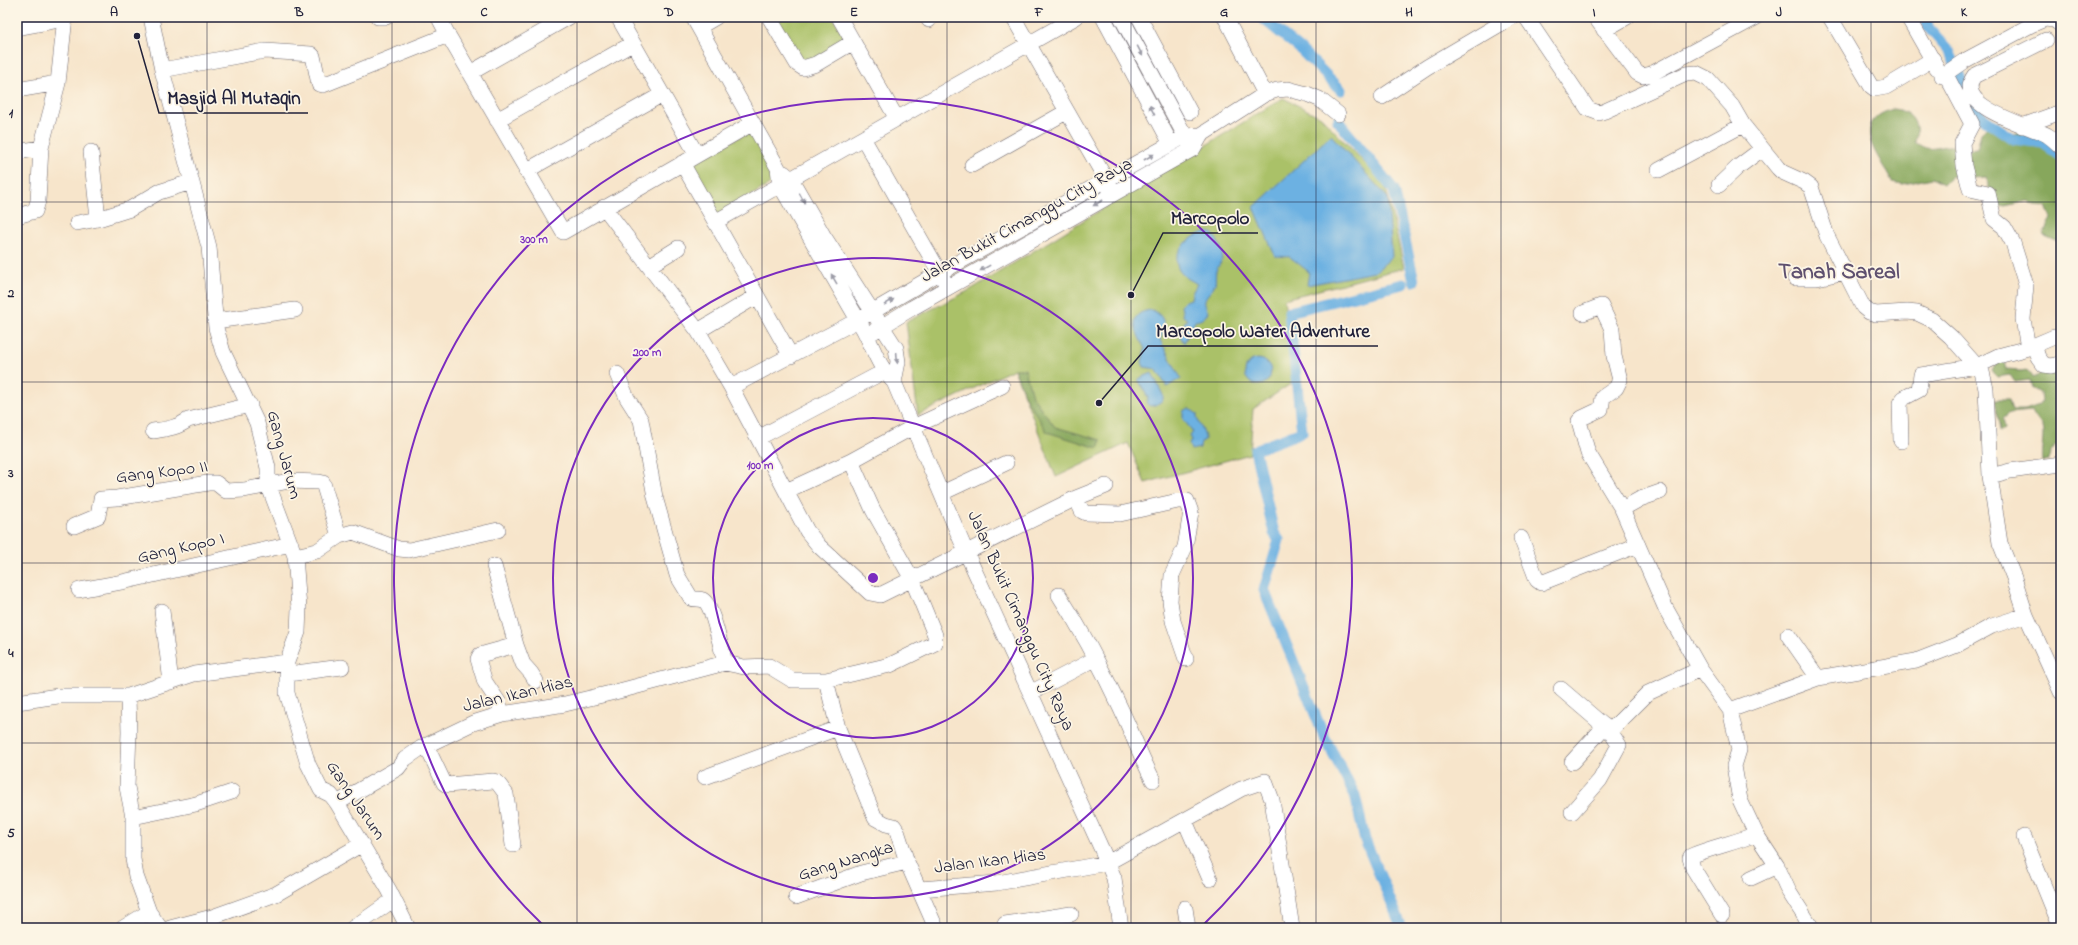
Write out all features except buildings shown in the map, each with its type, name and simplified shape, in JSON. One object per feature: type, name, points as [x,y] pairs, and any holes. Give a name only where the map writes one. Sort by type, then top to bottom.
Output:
[{"type":"street","name":"Gang Jarum","points":[[150,17],[162,70],[209,247],[215,321],[223,352],[250,405],[262,440],[268,468],[268,484],[293,550],[300,608],[298,632],[288,668],[287,693],[308,764],[321,790],[331,795],[337,803],[362,844],[408,928]]},
{"type":"street","points":[[378,17],[386,17]]},
{"type":"street","points":[[442,17],[440,20],[448,35],[561,231],[567,231],[604,207],[753,123]]},
{"type":"street","points":[[470,73],[569,17]]},
{"type":"street","points":[[618,17],[661,95],[697,155]]},
{"type":"street","points":[[716,17],[696,22],[786,182],[858,320],[731,387]]},
{"type":"street","points":[[769,17],[797,64],[802,68],[816,64],[853,42]]},
{"type":"street","points":[[839,17],[897,119]]},
{"type":"street","points":[[1013,17],[1114,194]]},
{"type":"street","points":[[715,222],[1076,17]]},
{"type":"street","points":[[1103,17],[1171,144]]},
{"type":"street","points":[[1121,17],[1189,142],[1265,94],[1277,90],[1298,91],[1320,99],[1338,114]]},
{"type":"street","points":[[1139,17],[1190,112]]},
{"type":"street","points":[[1225,17],[1265,94]]},
{"type":"street","points":[[1382,97],[1427,67],[1512,17]]},
{"type":"street","points":[[1526,17],[1588,109],[1594,112],[1605,111],[1686,74],[1696,73],[1708,79],[1732,106],[1743,125],[1782,172],[1804,182],[1811,187],[1827,236],[1863,307],[1869,312],[1876,314],[1917,313],[1932,320],[1952,337],[1982,372],[1986,389],[1990,476],[2000,543],[2014,578],[2026,615],[2061,692]]},
{"type":"street","points":[[1595,17],[1637,73],[1643,76],[1651,74],[1753,18]]},
{"type":"street","points":[[1604,30],[1627,17]]},
{"type":"street","points":[[1830,17],[1871,86],[1875,89],[1886,86],[1933,58]]},
{"type":"street","points":[[1908,17],[1944,73],[1972,124],[1962,143],[1964,166],[1970,189],[1988,193],[1994,219],[2004,227],[2013,242],[2026,286],[2023,319],[2031,347],[2044,365],[2051,366],[2059,364]]},
{"type":"street","points":[[17,28],[65,18],[58,83],[41,148],[38,201],[35,211],[17,216]]},
{"type":"street","points":[[1944,73],[2032,24],[2045,19],[2054,20],[2061,25]]},
{"type":"street","points":[[162,70],[266,51],[311,54],[313,56],[319,84],[323,86],[448,35]]},
{"type":"street","points":[[2046,40],[1974,76],[1971,81],[1971,92],[1974,97],[1990,111],[2048,136],[2061,147]]},
{"type":"street","points":[[497,120],[632,44]]},
{"type":"street","points":[[1944,73],[1952,93]]},
{"type":"street","points":[[17,90],[58,83]]},
{"type":"street","points":[[526,171],[661,95]]},
{"type":"street","points":[[972,165],[1066,112]]},
{"type":"street","points":[[2022,126],[2061,112]]},
{"type":"street","points":[[1659,170],[1743,125]]},
{"type":"street","points":[[863,138],[949,288]]},
{"type":"street","name":"Jalan Bukit Cimanggu City Raya","points":[[1121,928],[1114,878],[1032,692],[966,552],[913,427],[868,335],[858,320],[1171,144],[1189,142]]},
{"type":"street","name":"Jalan Bukit Cimanggu City Raya","points":[[868,335],[1114,194],[1189,142]]},
{"type":"street","points":[[17,152],[41,148]]},
{"type":"street","points":[[1719,185],[1738,167],[1762,149]]},
{"type":"street","points":[[91,152],[98,219]]},
{"type":"street","points":[[682,163],[791,356]]},
{"type":"street","points":[[77,224],[130,209],[164,190],[192,182]]},
{"type":"street","points":[[758,438],[889,377],[898,362],[896,348],[883,326],[872,312],[786,182]]},
{"type":"street","points":[[604,207],[698,331],[731,387],[807,531],[819,546],[870,593],[880,595],[1076,498],[1106,486]]},
{"type":"street","points":[[649,266],[678,248]]},
{"type":"street","points":[[1795,278],[1818,278],[1846,272]]},
{"type":"street","points":[[698,331],[757,296]]},
{"type":"street","points":[[1583,313],[1601,306],[1613,336],[1614,356],[1620,380],[1619,384],[1603,397],[1600,410],[1582,418],[1579,422],[1588,453],[1622,509],[1666,609],[1700,669],[1730,710],[1739,750],[1734,766],[1740,800],[1756,834],[1777,866],[1789,892],[1812,928]]},
{"type":"street","points":[[215,321],[295,310]]},
{"type":"street","points":[[1901,441],[1900,403],[1904,398],[1919,390],[1919,377],[1924,374],[1976,366],[1998,356],[2031,347],[2054,338]]},
{"type":"street","points":[[617,374],[627,398],[641,420],[655,497],[677,575],[691,598],[702,599],[706,602],[711,614],[725,663],[744,667],[769,666],[792,680],[826,680],[890,665],[935,643],[935,635],[912,579],[873,510],[851,461]]},
{"type":"street","points":[[786,491],[851,461],[913,427],[1002,386]]},
{"type":"street","points":[[153,431],[171,429],[181,426],[188,420],[250,405]]},
{"type":"street","points":[[942,493],[1006,462]]},
{"type":"street","points":[[1990,476],[2010,471],[2061,464]]},
{"type":"street","points":[[268,484],[289,481],[323,483],[339,536],[353,532],[399,549],[409,550],[498,530]]},
{"type":"street","name":"Gang Kopo II","points":[[74,526],[98,516],[102,499],[117,498],[208,483],[216,483],[226,491],[244,490],[268,484]]},
{"type":"street","points":[[1622,509],[1640,499],[1660,492]]},
{"type":"street","points":[[1076,498],[1082,511],[1086,513],[1120,514],[1178,501],[1186,501],[1191,512],[1188,533],[1185,547],[1172,574],[1170,602],[1173,621],[1186,659]]},
{"type":"street","name":"Gang Kopo I","points":[[79,590],[293,550],[317,551],[339,536]]},
{"type":"street","points":[[1521,538],[1537,580],[1541,583],[1638,545]]},
{"type":"street","points":[[494,566],[516,645],[523,664],[536,681]]},
{"type":"street","points":[[1059,596],[1095,658],[1117,701],[1135,746],[1153,780]]},
{"type":"street","points":[[162,611],[171,682]]},
{"type":"street","points":[[1730,710],[1818,678],[1916,661],[1957,645],[1992,626],[2026,615]]},
{"type":"street","points":[[1788,635],[1818,678]]},
{"type":"street","points":[[502,714],[499,703],[485,682],[478,659],[480,655],[516,645]]},
{"type":"street","points":[[1032,692],[1095,658]]},
{"type":"street","name":"Jalan Ikan Hias","points":[[337,803],[398,768],[405,759],[426,745],[462,727],[502,714],[619,691],[725,663]]},
{"type":"street","points":[[17,702],[58,696],[128,696],[194,674],[288,668],[342,667]]},
{"type":"street","points":[[1572,762],[1607,728],[1648,693],[1700,669]]},
{"type":"street","name":"Jalan Ikan Hias","points":[[826,680],[838,728],[875,818],[886,824],[894,826],[907,862],[920,889],[997,883],[1107,863],[1241,789],[1265,781],[1272,800],[1292,928]]},
{"type":"street","points":[[1561,689],[1607,728],[1619,745],[1600,780],[1572,812]]},
{"type":"street","points":[[128,696],[129,738],[127,787],[133,817],[133,859],[136,876],[149,912],[160,928]]},
{"type":"street","points":[[705,777],[838,728]]},
{"type":"street","points":[[426,745],[444,783],[448,785],[493,781],[502,787],[506,794],[513,845]]},
{"type":"street","points":[[133,817],[196,804],[232,792]]},
{"type":"street","points":[[1185,821],[1210,879]]},
{"type":"street","points":[[1722,915],[1693,868],[1690,858],[1708,849],[1740,841],[1756,834]]},
{"type":"street","points":[[2024,837],[2061,928]]},
{"type":"street","points":[[170,928],[212,917],[276,894],[362,844]]},
{"type":"street","name":"Gang Nangka","points":[[796,897],[861,873],[907,862]]},
{"type":"street","points":[[1751,878],[1777,866]]},
{"type":"street","points":[[920,889],[936,928]]},
{"type":"street","points":[[353,928],[393,900]]},
{"type":"street","points":[[1185,908],[1188,928]]},
{"type":"street","points":[[123,928],[149,912]]},
{"type":"street","points":[[1004,924],[1042,923],[1071,914]]},
{"type":"green space","points":[[775,17],[833,17],[847,41],[804,65]]},
{"type":"green space","points":[[1283,98],[1321,117],[1385,184],[1404,268],[1284,299],[1295,381],[1253,409],[1250,454],[1145,483],[1128,443],[1056,477],[1014,369],[918,415],[906,322],[970,290]]},
{"type":"green space","points":[[1893,109],[1905,112],[1910,116],[1915,124],[1915,142],[1924,147],[1932,148],[1951,146],[1977,149],[1981,133],[1987,126],[1996,129],[2003,135],[2019,132],[2036,138],[2061,155],[2061,243],[2045,236],[2044,232],[2051,219],[2046,206],[2035,205],[2028,201],[1995,208],[1988,193],[1989,184],[1986,177],[1972,178],[1967,173],[1959,178],[1952,176],[1943,184],[1932,178],[1903,184],[1892,182],[1874,149],[1871,141],[1870,128],[1877,117],[1884,112]]},
{"type":"green space","points":[[750,131],[777,180],[717,216],[687,166]]},
{"type":"green space","points":[[1997,361],[2004,361],[2006,370],[2027,370],[2034,378],[2045,373],[2058,375],[2061,385],[2061,447],[2055,446],[2050,452],[2049,461],[2042,462],[2042,427],[2032,411],[2009,413],[2002,419],[2004,429],[2000,431],[1995,399],[2009,399],[2012,410],[2025,410],[2039,405],[2041,402],[2040,393],[2032,388],[2030,380],[2015,382],[2010,375],[1997,377],[1992,370]]},
{"type":"green space","points":[[1014,369],[1025,369],[1032,396],[1055,427],[1101,440],[1098,448],[1047,432],[1025,397]]},
{"type":"water","points":[[1331,135],[1388,198],[1392,257],[1375,272],[1307,285],[1309,272],[1290,257],[1275,256],[1254,207]]},
{"type":"water","points":[[1204,232],[1212,233],[1216,239],[1221,249],[1222,260],[1216,271],[1215,284],[1205,300],[1208,312],[1206,316],[1195,321],[1184,343],[1178,332],[1187,319],[1183,316],[1181,306],[1185,301],[1191,299],[1192,293],[1197,284],[1179,270],[1177,258],[1182,246],[1198,234]]},
{"type":"water","points":[[1152,310],[1160,315],[1164,322],[1160,340],[1181,378],[1167,387],[1156,369],[1144,367],[1142,362],[1145,349],[1136,331],[1135,319],[1143,312]]},
{"type":"water","points":[[1258,359],[1267,363],[1271,372],[1267,381],[1258,385],[1249,381],[1245,372],[1249,363]]},
{"type":"water","points":[[1152,373],[1163,395],[1163,400],[1156,405],[1150,406],[1146,403],[1148,398],[1138,379]]},
{"type":"water","points":[[1189,408],[1197,414],[1205,436],[1205,440],[1201,442],[1200,448],[1191,450],[1189,444],[1192,440],[1190,436],[1193,432],[1183,419],[1183,411]]},
{"type":"waterway","points":[[1261,17],[1299,48],[1341,90]]},
{"type":"waterway","points":[[1926,17],[1928,27],[1949,51],[1965,87],[1983,118],[2013,139],[2043,143],[2061,156]]},
{"type":"waterway","points":[[2016,21],[2023,17]]},
{"type":"waterway","points":[[1338,121],[1394,190],[1414,281]]},
{"type":"waterway","points":[[1402,928],[1365,840],[1355,795],[1324,736],[1264,590],[1279,540],[1274,533],[1255,450],[1302,432],[1289,312],[1403,284]]},
{"type":"place","name":"Masjid Al Mutaqin","points":[[137,36]]},
{"type":"place","name":"Marcopolo","points":[[1131,295]]},
{"type":"place","name":"Marcopolo Water Adventure","points":[[1099,403]]},
{"type":"district","name":"Tanah Sareal","points":[[1839,273]]}]
